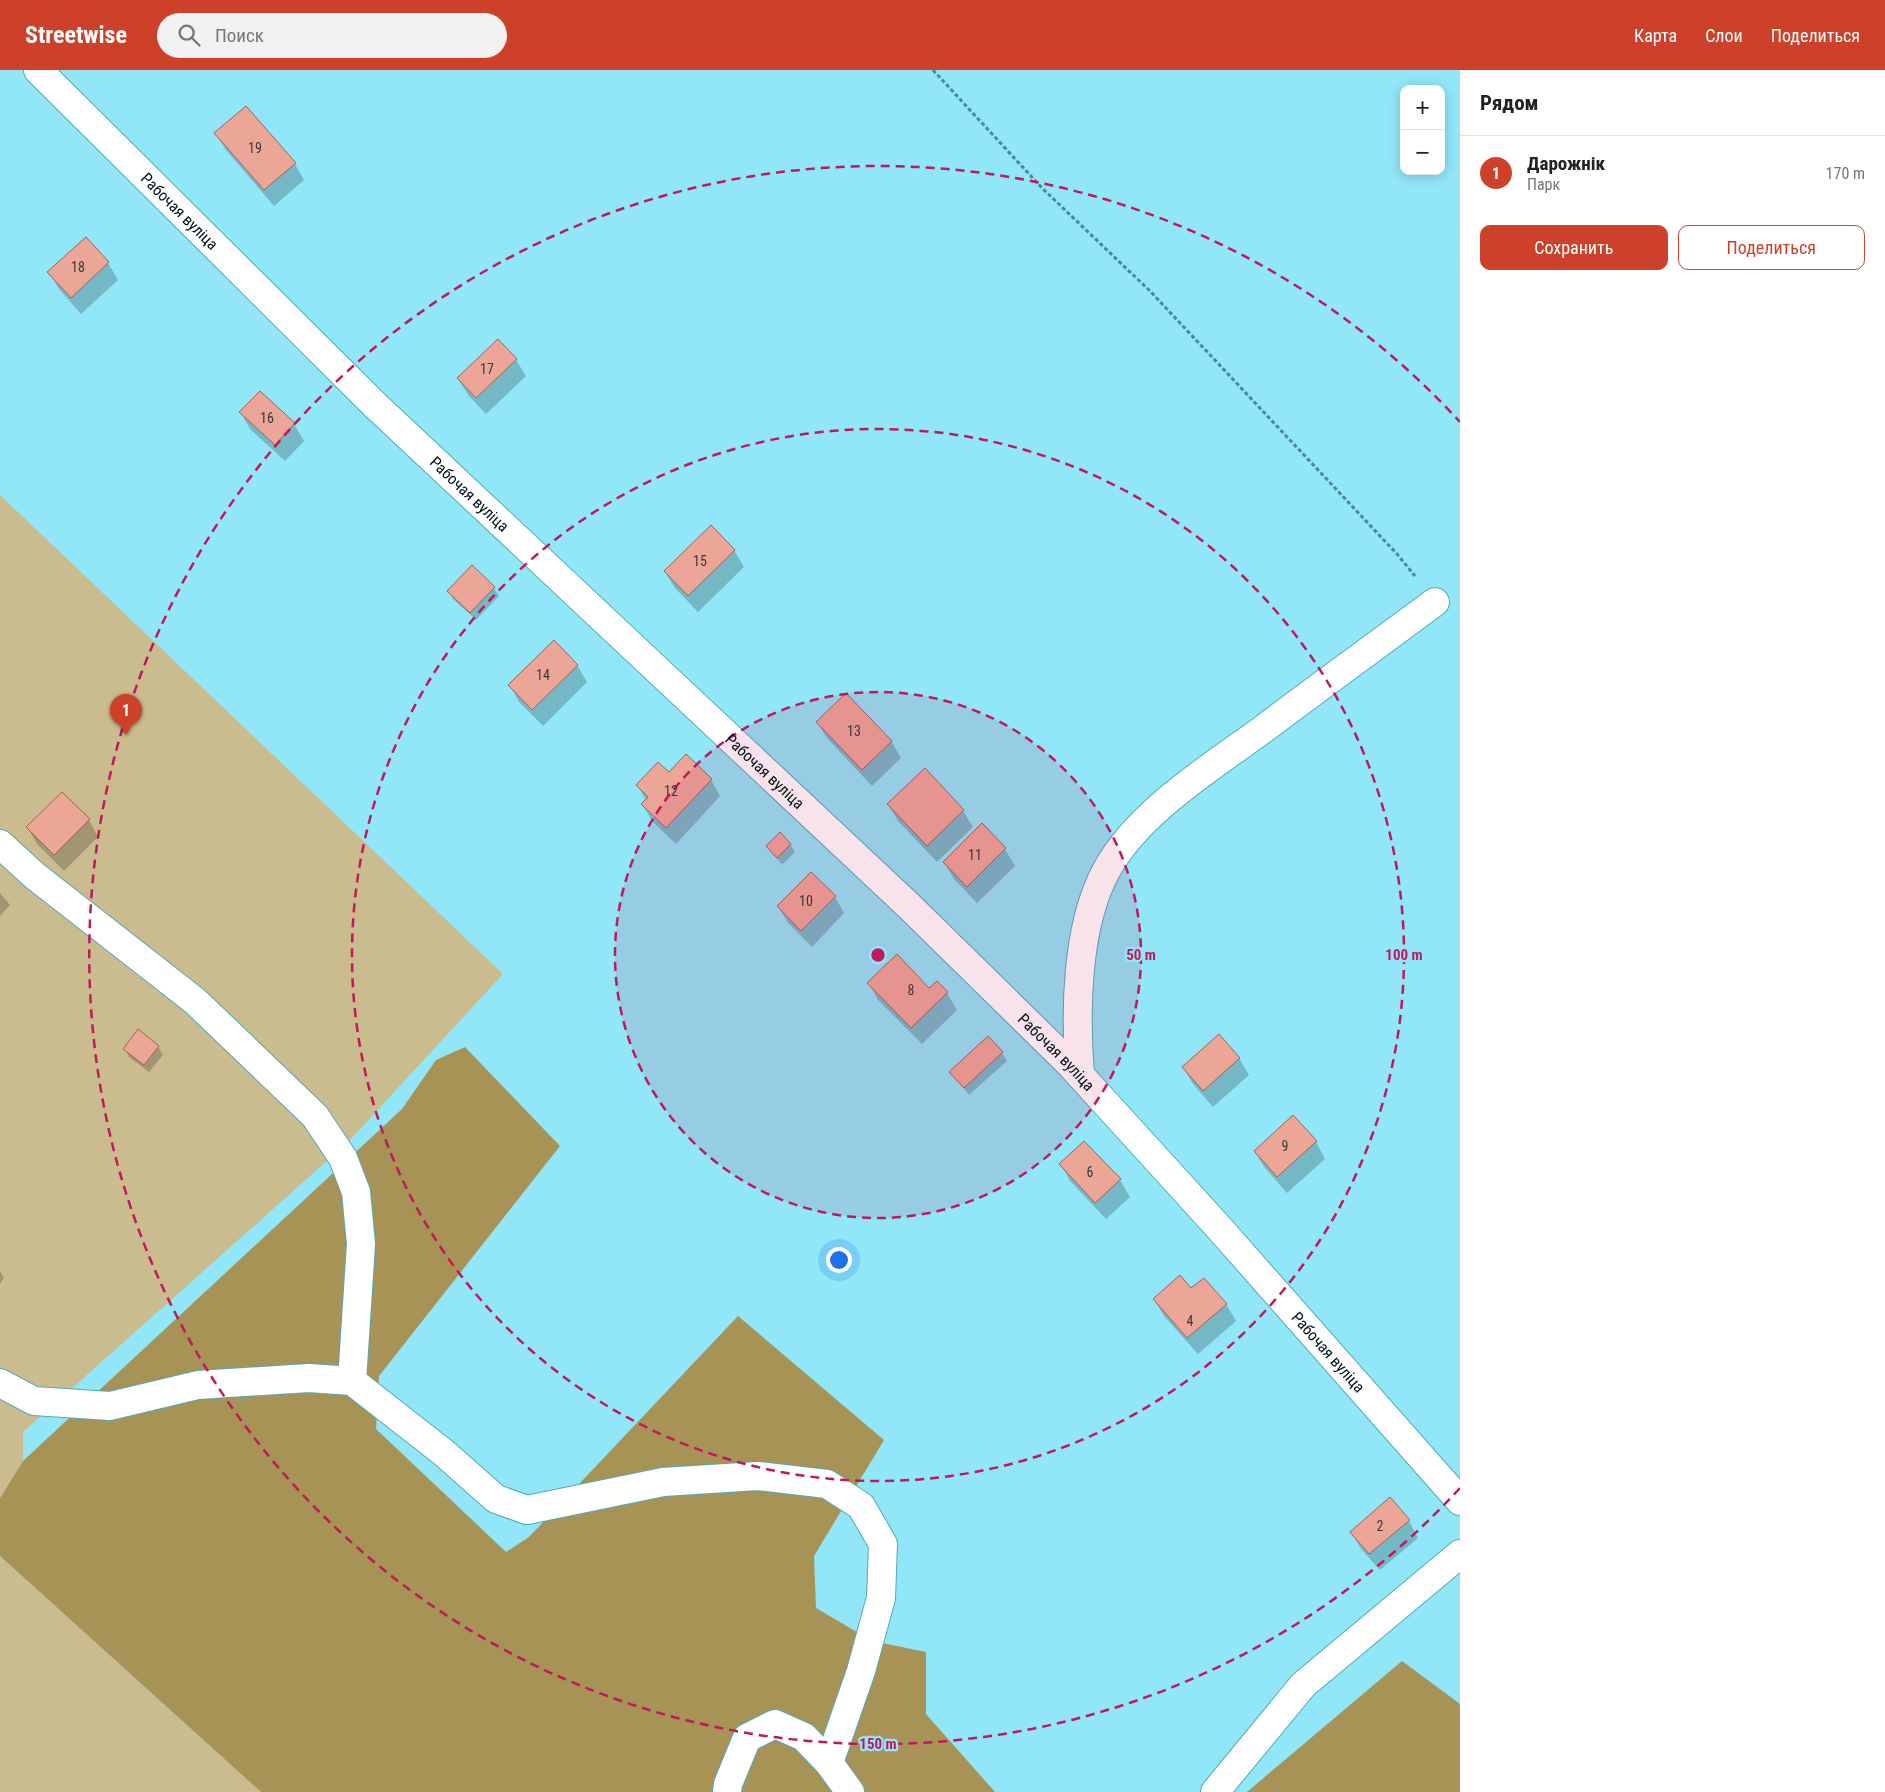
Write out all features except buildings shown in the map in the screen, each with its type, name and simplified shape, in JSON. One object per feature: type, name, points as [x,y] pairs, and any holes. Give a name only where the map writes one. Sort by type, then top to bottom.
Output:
[{"type":"street","name":"Рабочая вуліца","points":[[38,70],[375,405],[910,906],[1080,1075],[1221,1230],[1460,1501]]},
{"type":"street","points":[[1080,1075],[1077,1038],[1081,973],[1092,905],[1106,871],[1131,836],[1180,789],[1435,602]]},
{"type":"street","points":[[0,844],[34,876],[195,1001],[315,1116],[343,1158],[356,1192],[361,1244],[352,1381]]},
{"type":"street","points":[[0,1383],[34,1401],[110,1406],[198,1385],[309,1378],[352,1381],[444,1453],[496,1498],[527,1510],[663,1482],[758,1476],[826,1484],[861,1506],[883,1544],[881,1598],[861,1671],[830,1763]]},
{"type":"street","points":[[1215,1792],[1303,1685],[1460,1554]]},
{"type":"street","points":[[727,1792],[728,1784],[747,1738],[775,1724],[804,1737],[830,1763],[850,1792]]},
{"type":"path","points":[[932,70],[1042,188],[1157,298],[1397,554],[1435,602]]},
{"type":"shaded area","points":[[0,495],[503,974],[348,1142],[23,1432],[23,1461],[0,1498]]},
{"type":"shaded area","points":[[465,1047],[560,1146],[379,1376],[376,1429],[506,1552],[529,1537],[738,1316],[884,1440],[814,1556],[816,1608],[872,1641],[926,1652],[926,1714],[995,1792],[261,1792],[0,1556],[0,1498],[23,1461],[402,1109],[436,1060]]},
{"type":"shaded area","points":[[0,1556],[261,1792],[0,1792]]},
{"type":"shaded area","points":[[1402,1661],[1460,1704],[1460,1792],[1247,1792]]},
{"type":"place","name":"Дарожнік","points":[[126,735]]}]
